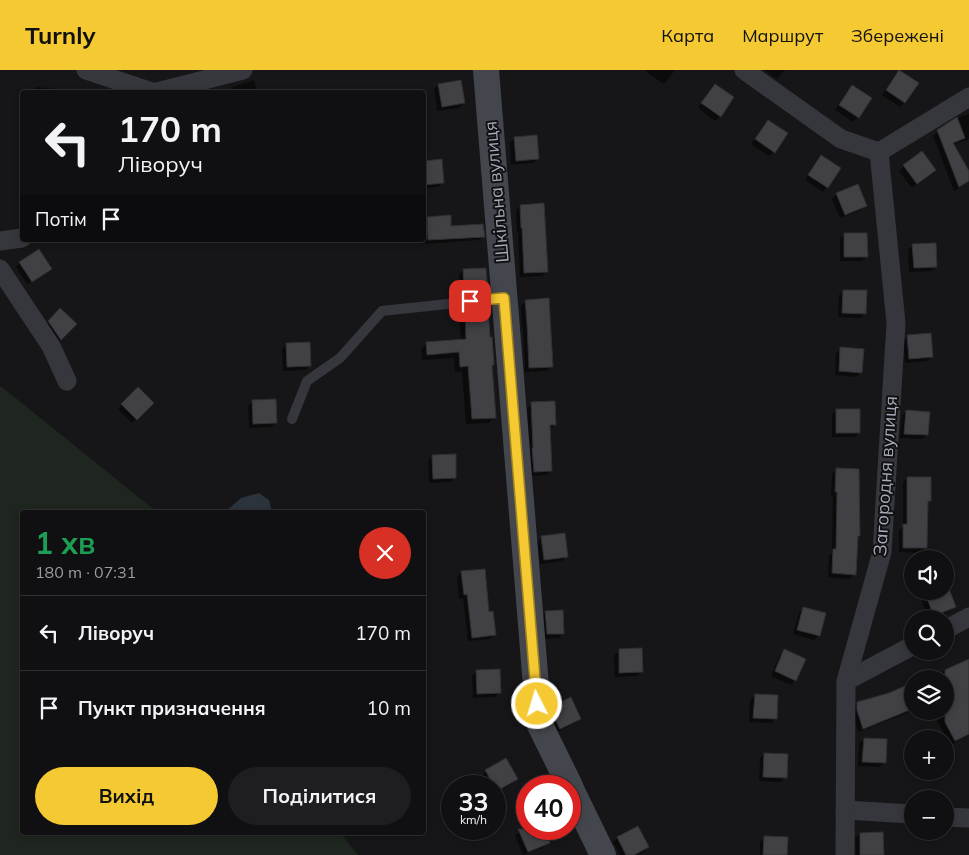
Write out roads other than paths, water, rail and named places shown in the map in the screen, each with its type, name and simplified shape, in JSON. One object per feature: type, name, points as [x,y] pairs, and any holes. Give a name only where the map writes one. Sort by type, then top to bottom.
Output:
[{"type":"street","points":[[86,70],[146,90]]},
{"type":"street","points":[[166,90],[243,70]]},
{"type":"street","name":"Шкільна вулиця","points":[[486,70],[539,723],[564,775]]},
{"type":"street","points":[[744,70],[842,139],[879,152],[969,97]]},
{"type":"street","name":"Загородня вулиця","points":[[845,855],[846,681],[882,552],[896,323],[879,152]]},
{"type":"street","points":[[0,241],[20,238]]},
{"type":"street","points":[[0,269],[51,346],[67,381]]},
{"type":"street","points":[[954,625],[969,617]]},
{"type":"street","points":[[846,681],[904,650]]},
{"type":"street","name":"Шкільна вулиця","points":[[581,810],[603,855]]},
{"type":"street","points":[[845,810],[904,814]]},
{"type":"street","points":[[954,817],[969,818]]},
{"type":"lane","points":[[292,419],[307,381],[340,358],[382,311],[504,298]]}]
